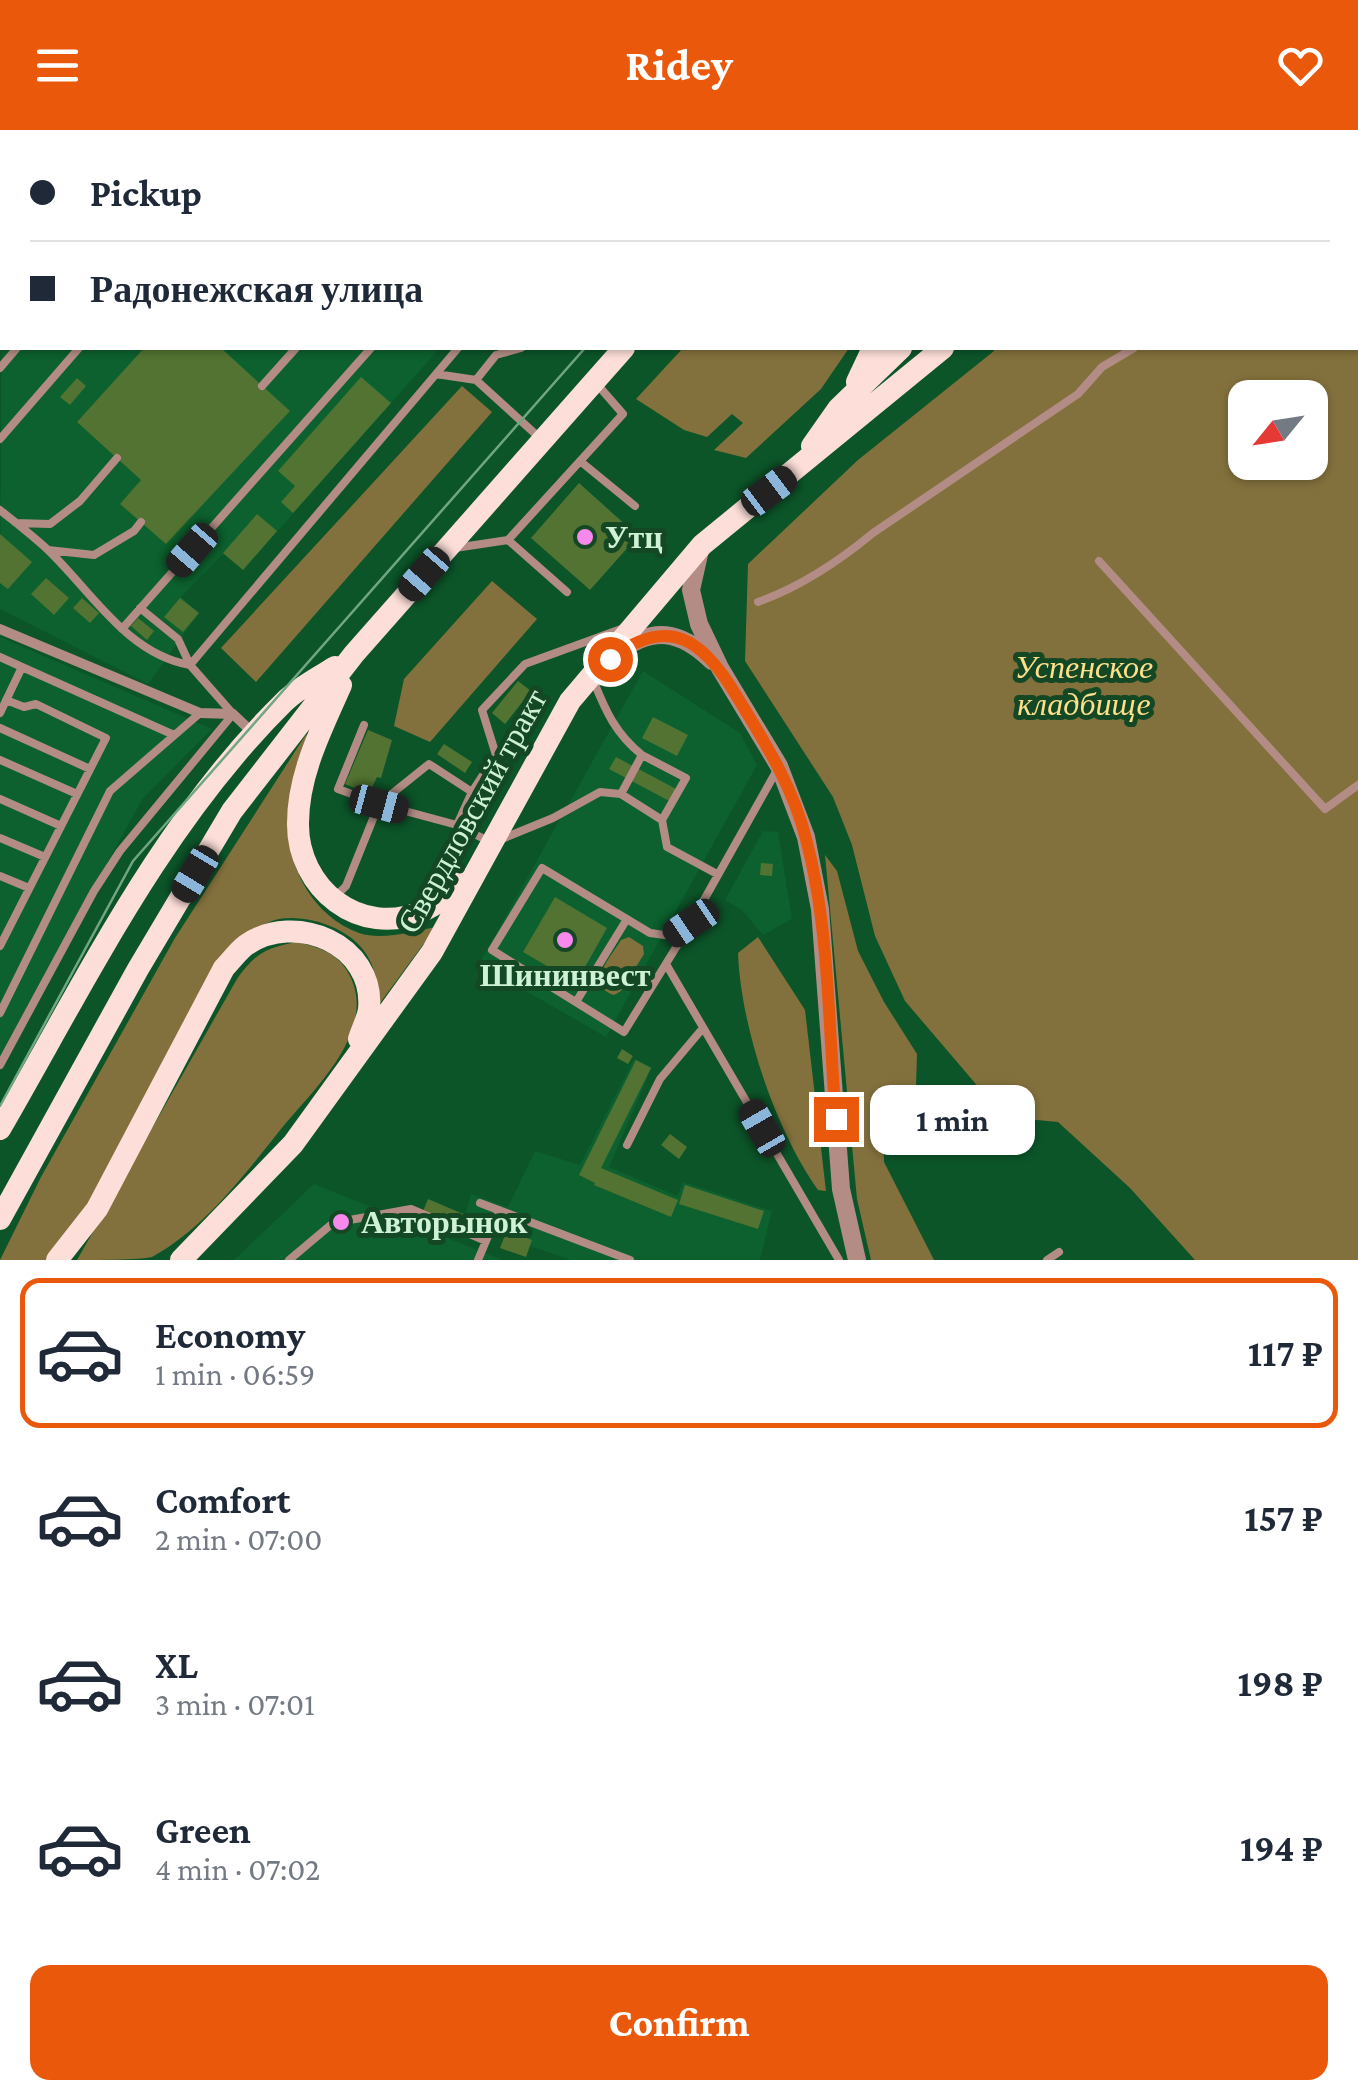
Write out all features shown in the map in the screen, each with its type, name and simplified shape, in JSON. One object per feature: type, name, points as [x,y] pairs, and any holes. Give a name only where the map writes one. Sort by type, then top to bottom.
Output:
[{"type":"main road","points":[[0,1219],[138,969],[232,810],[354,654],[626,350]]},
{"type":"main road","points":[[793,473],[865,370],[873,350]]},
{"type":"main road","points":[[838,409],[899,350]]},
{"type":"main road","name":"Свердловский тракт","points":[[181,1260],[292,1144],[432,952],[570,700],[590,673],[702,545],[941,350]]},
{"type":"main road","points":[[0,1129],[148,874],[212,784],[286,700],[354,654]]},
{"type":"main road","points":[[354,654],[316,740],[304,780],[298,823],[302,855],[312,878],[330,900],[369,917],[392,918],[421,912],[446,898],[488,852]]},
{"type":"main road","points":[[57,1260],[97,1209],[224,968],[246,945],[277,932],[304,930],[331,940],[354,958],[366,985],[369,1010],[352,1061]]},
{"type":"main road","points":[[166,1260],[208,1233]]},
{"type":"street","points":[[702,545],[691,590],[699,624],[720,668],[779,766],[806,837],[820,909],[848,1259]]},
{"type":"street","points":[[0,629],[200,713],[234,714],[256,736]]},
{"type":"street","points":[[590,673],[629,644],[661,633],[681,637],[720,668]]},
{"type":"lane","points":[[0,439],[77,350]]},
{"type":"lane","points":[[262,386],[294,350]]},
{"type":"lane","points":[[122,629],[368,350]]},
{"type":"lane","points":[[190,665],[456,350]]},
{"type":"lane","points":[[476,380],[496,355],[514,350]]},
{"type":"lane","points":[[758,602],[844,557],[873,533],[1078,394],[1102,367],[1131,350]]},
{"type":"lane","points":[[436,374],[476,380],[543,441]]},
{"type":"lane","points":[[445,550],[508,540],[623,414],[597,380]]},
{"type":"lane","points":[[16,523],[50,524],[80,501],[117,458]]},
{"type":"lane","points":[[580,461],[634,506]]},
{"type":"lane","points":[[0,510],[48,550],[122,629],[164,660],[190,665]]},
{"type":"lane","points":[[48,550],[94,555],[134,531],[141,522]]},
{"type":"lane","points":[[508,540],[567,592]]},
{"type":"lane","points":[[1099,561],[1325,809],[1358,785]]},
{"type":"lane","points":[[0,1065],[94,891],[120,852],[234,714],[190,665],[178,639],[140,608]]},
{"type":"lane","points":[[457,825],[496,755],[482,710],[525,664],[632,626]]},
{"type":"lane","points":[[0,657],[174,735]]},
{"type":"lane","points":[[0,712],[22,667]]},
{"type":"lane","points":[[590,673],[623,740],[642,755],[686,778],[662,820],[667,848],[718,874]]},
{"type":"lane","points":[[0,946],[106,738],[36,704],[24,707],[6,700]]},
{"type":"lane","points":[[0,1012],[110,791],[200,713]]},
{"type":"lane","points":[[364,724],[338,789],[457,825],[488,852],[600,792],[622,794],[662,820]]},
{"type":"lane","points":[[0,728],[90,769]]},
{"type":"lane","points":[[622,794],[642,755]]},
{"type":"lane","points":[[0,760],[77,794]]},
{"type":"lane","points":[[330,900],[346,886],[379,804],[429,764],[472,792]]},
{"type":"lane","points":[[691,923],[672,936],[650,933],[542,868],[492,950],[624,1032],[691,923],[779,766]]},
{"type":"lane","points":[[0,799],[61,826]]},
{"type":"lane","points":[[0,838],[45,857]]},
{"type":"lane","points":[[0,876],[30,888]]},
{"type":"lane","points":[[0,914],[13,920]]},
{"type":"lane","points":[[576,1002],[627,919]]},
{"type":"lane","points":[[666,964],[848,1259]]},
{"type":"lane","points":[[626,1146],[660,1079],[703,1028]]},
{"type":"lane","points":[[480,1203],[630,1260]]},
{"type":"lane","points":[[289,1260],[333,1222],[410,1209],[486,1242]]},
{"type":"lane","points":[[478,1260],[499,1210]]},
{"type":"lane","points":[[1048,1260],[1059,1252]]},
{"type":"shaded area","points":[[1,350],[438,350],[243,570],[223,554],[181,597],[199,613],[148,684],[0,609]]},
{"type":"shaded area","points":[[0,637],[212,729],[143,798],[0,1057]]},
{"type":"shaded area","points":[[643,671],[740,733],[757,765],[606,1037],[479,964]]},
{"type":"shaded area","points":[[763,831],[778,832],[792,919],[763,935],[742,910],[725,900]]},
{"type":"shaded area","points":[[634,1059],[652,1067],[609,1167],[677,1196],[683,1182],[772,1211],[760,1260],[571,1260],[463,1223],[471,1194],[508,1207],[535,1151],[580,1165]]},
{"type":"shaded area","name":"Авторынок","points":[[314,1184],[502,1260],[234,1260]]},
{"type":"green space","points":[[681,350],[848,350],[821,389],[746,458],[714,450],[743,423],[732,414],[707,437],[684,430],[636,399]]},
{"type":"green space","name":"Успенское кладбище","points":[[994,350],[1358,350],[1358,1260],[1195,1260],[1130,1188],[1058,1122],[1004,1117],[905,1001],[875,936],[852,845],[833,797],[745,661],[748,564],[858,460]]},
{"type":"green space","points":[[462,386],[492,412],[256,682],[221,648]]},
{"type":"green space","points":[[492,581],[537,619],[430,742],[394,726],[404,679]]},
{"type":"green space","points":[[312,731],[292,790],[288,818],[293,859],[311,896],[340,924],[359,933],[388,936],[436,927],[380,1003],[368,957],[341,931],[316,921],[291,918],[270,922],[244,937],[94,1198],[48,1260],[0,1260],[41,1177],[175,938],[305,736]]},
{"type":"green space","points":[[825,855],[837,871],[858,951],[917,1054],[916,1086],[883,1112],[884,1162],[934,1260],[871,1260],[857,1199]]},
{"type":"green space","points":[[629,937],[643,946],[644,954],[621,991],[614,995],[601,985],[602,970],[621,940]]},
{"type":"green space","points":[[758,937],[805,1010],[826,1191],[818,1190],[788,1138],[753,1045],[738,953]]},
{"type":"green space","points":[[297,942],[329,953],[341,963],[351,978],[356,999],[348,1040],[324,1079],[238,1182],[171,1245],[152,1257],[77,1260],[237,979],[262,953]]},
{"type":"building","points":[[142,350],[223,350],[290,411],[166,544],[120,504],[141,480],[77,422]]},
{"type":"building","points":[[361,377],[391,403],[293,513],[281,502],[295,486],[278,471]]},
{"type":"building","points":[[77,378],[86,386],[70,405],[60,397]]},
{"type":"building","name":"Утц","points":[[579,483],[638,536],[590,590],[531,538]]},
{"type":"building","points":[[257,514],[277,531],[243,570],[223,553]]},
{"type":"building","points":[[0,534],[32,562],[8,589],[0,583]]},
{"type":"building","points":[[46,578],[69,598],[54,615],[31,594]]},
{"type":"building","points":[[82,598],[99,613],[90,623],[73,608]]},
{"type":"building","points":[[180,598],[199,613],[183,632],[164,617]]},
{"type":"building","points":[[138,618],[154,631],[147,640],[131,626]]},
{"type":"building","points":[[518,681],[531,691],[505,724],[492,713]]},
{"type":"building","points":[[653,717],[688,735],[677,756],[642,738]]},
{"type":"building","points":[[368,730],[392,740],[381,778],[377,777],[369,794],[345,784]]},
{"type":"building","points":[[444,744],[472,762],[465,773],[437,754]]},
{"type":"building","points":[[616,757],[680,791],[673,803],[609,769]]},
{"type":"building","points":[[761,863],[773,864],[772,876],[760,875]]},
{"type":"building","name":"Шининвест","points":[[555,897],[607,928],[576,983],[523,952]]},
{"type":"building","points":[[622,1049],[633,1056],[628,1064],[617,1058]]},
{"type":"building","points":[[636,1060],[651,1068],[601,1168],[678,1200],[671,1217],[579,1175]]},
{"type":"building","points":[[670,1134],[687,1147],[679,1159],[661,1145]]},
{"type":"building","points":[[685,1185],[764,1211],[758,1229],[679,1204]]},
{"type":"building","points":[[428,1199],[482,1222],[477,1234],[423,1211]]},
{"type":"building","points":[[507,1230],[532,1240],[526,1257],[500,1248]]},
{"type":"tram line","points":[[0,1106],[133,861],[583,350]]},
{"type":"place","name":"Утц","points":[[585,537]]},
{"type":"place","name":"Шининвест","points":[[565,940]]},
{"type":"place","name":"Авторынок","points":[[341,1222]]},
{"type":"route","points":[[610,659],[629,644],[661,633],[681,637],[720,668],[779,766],[806,837],[820,909],[836,1119]]}]
